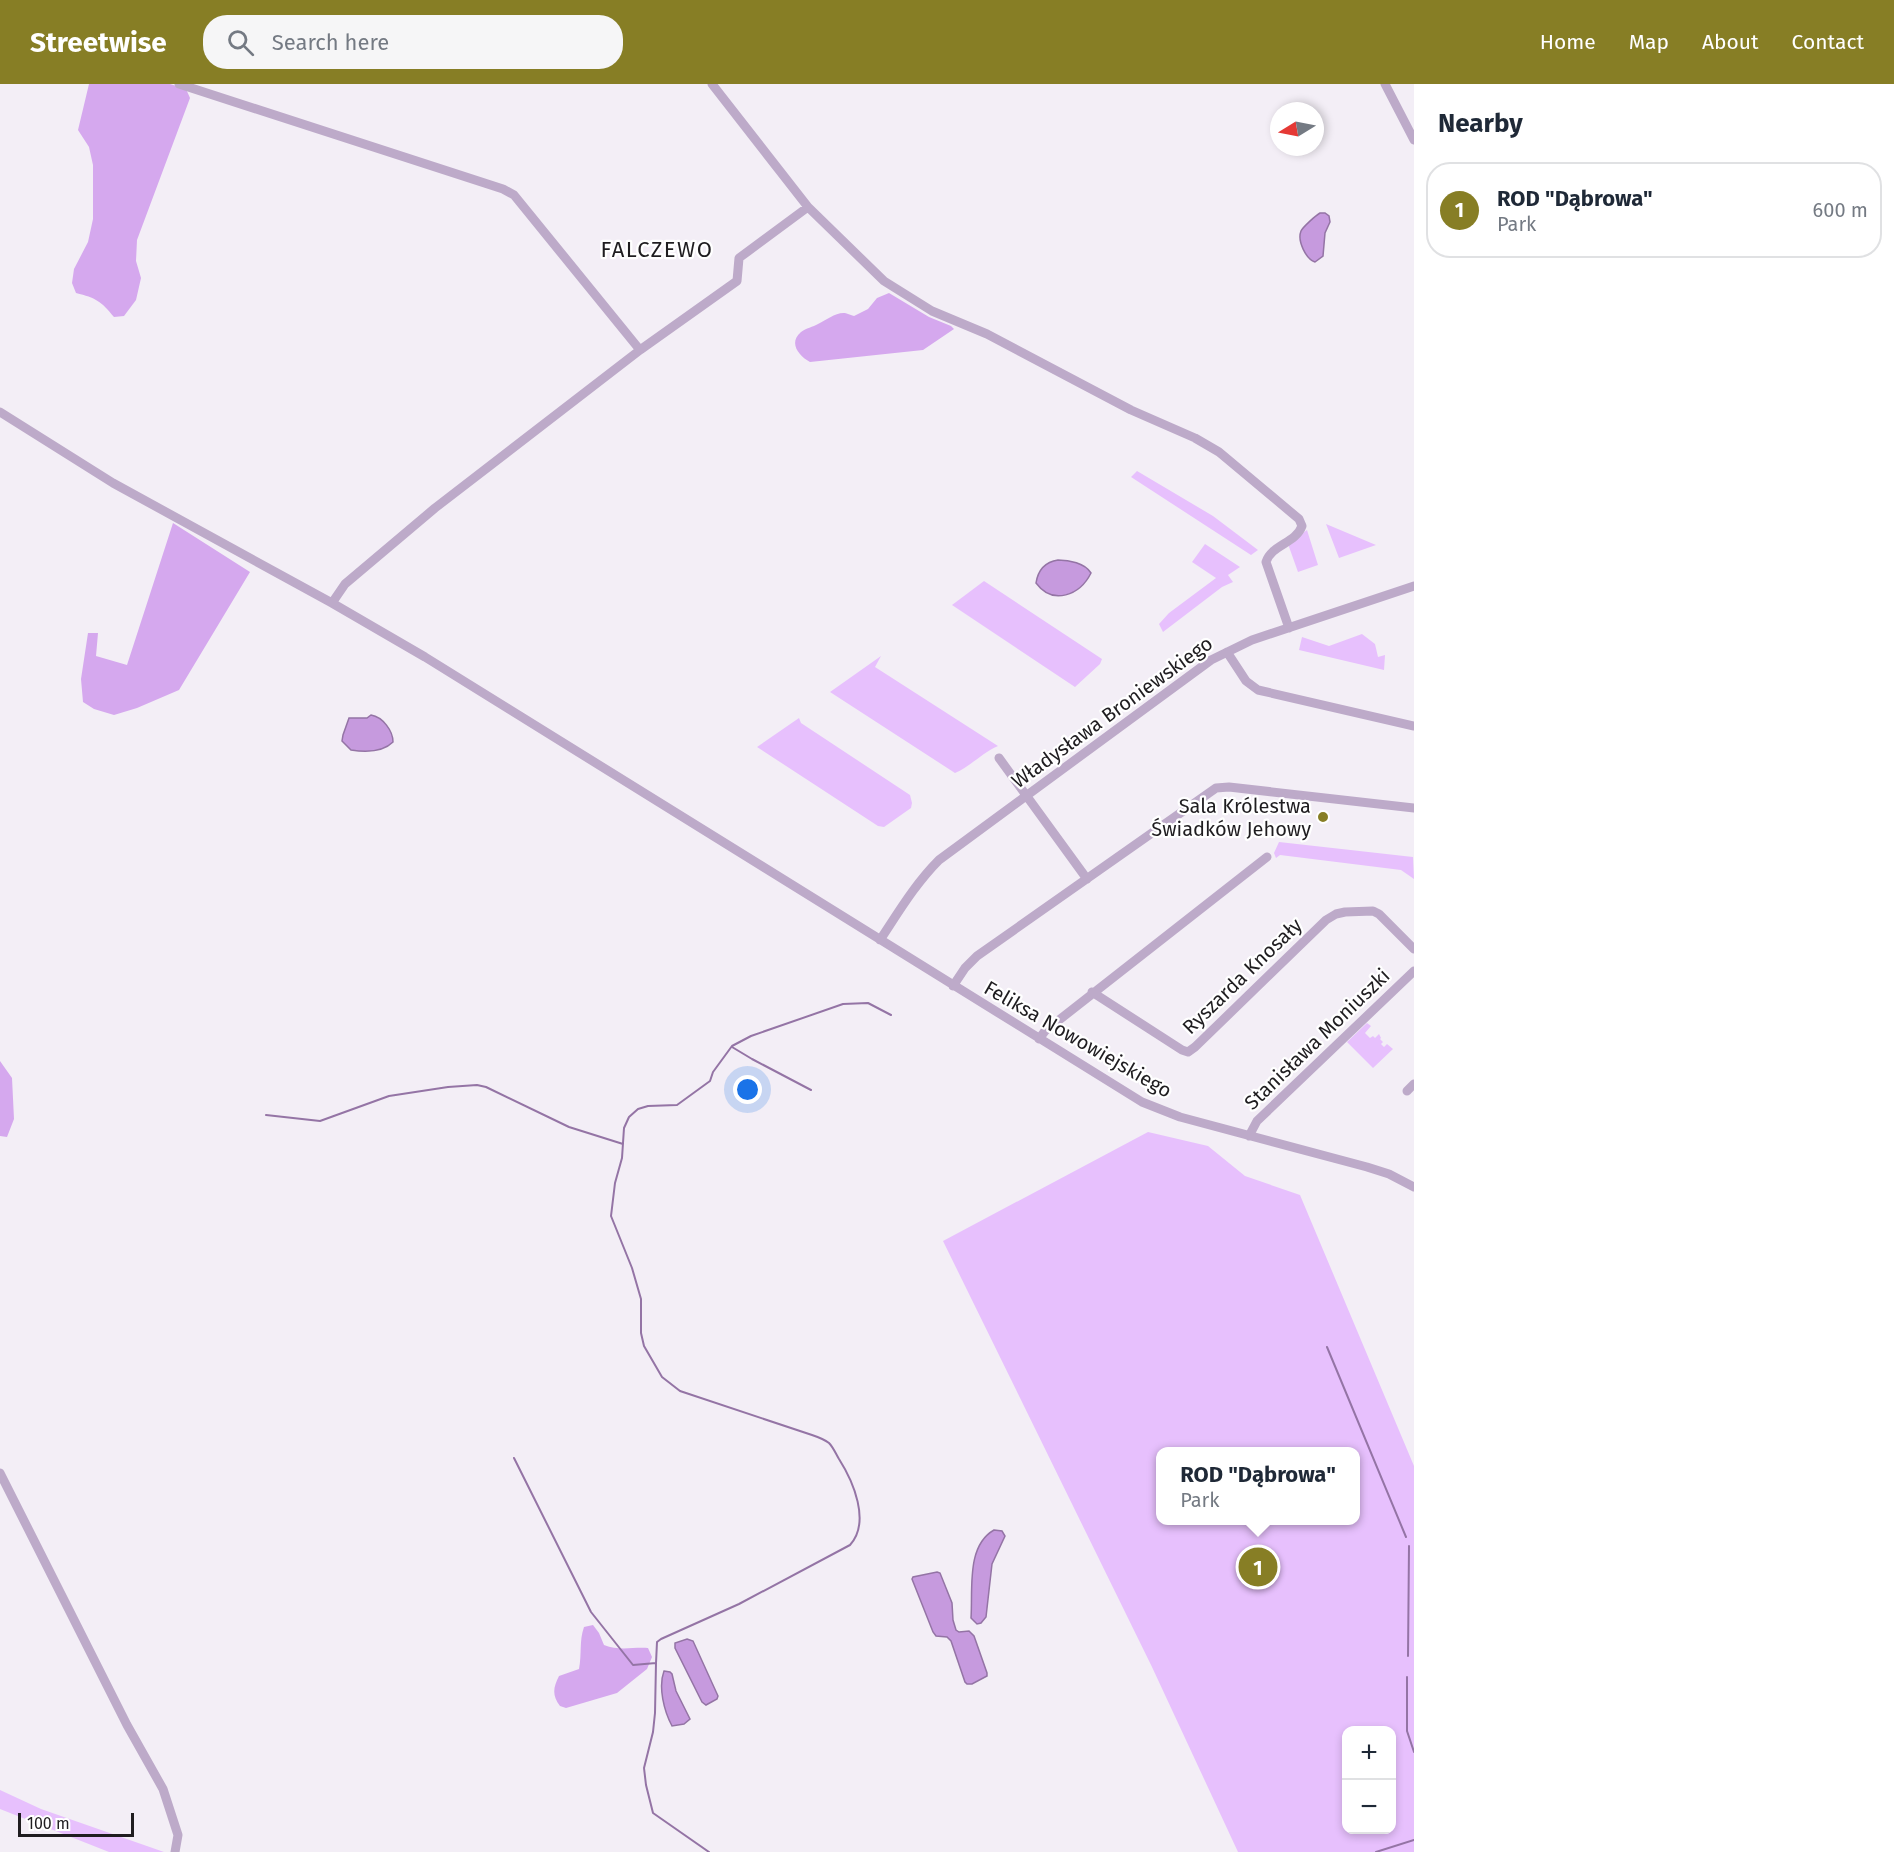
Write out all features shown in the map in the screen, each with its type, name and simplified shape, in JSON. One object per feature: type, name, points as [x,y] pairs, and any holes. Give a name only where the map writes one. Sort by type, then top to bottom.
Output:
[{"type":"street","points":[[179,84],[492,186],[513,195],[640,350]]},
{"type":"street","points":[[712,84],[808,207],[884,280],[932,311],[987,334],[1131,410],[1195,438],[1227,458],[1265,492],[1292,512],[1302,526],[1300,532],[1270,553],[1266,562],[1289,628]]},
{"type":"street","points":[[1384,84],[1414,140]]},
{"type":"street","points":[[332,603],[345,584],[435,508],[640,350],[737,281],[739,258],[808,207]]},
{"type":"street","name":"Feliksa Nowowiejskiego","points":[[0,412],[113,483],[332,603],[425,657],[1142,1102],[1180,1117],[1367,1167],[1414,1186]]},
{"type":"street","name":"Władysława Broniewskiego","points":[[880,940],[907,898],[939,860],[1198,669],[1241,644],[1414,586]]},
{"type":"street","points":[[1227,651],[1246,681],[1258,690],[1414,726]]},
{"type":"street","points":[[999,758],[1087,879]]},
{"type":"street","points":[[953,986],[965,968],[977,956],[1209,792],[1220,787],[1414,808]]},
{"type":"street","points":[[1039,1039],[1045,1031],[1092,992],[1267,857]]},
{"type":"street","name":"Ryszarda Knosały","points":[[1092,992],[1188,1052],[1326,920],[1336,914],[1366,910],[1376,912],[1414,949]]},
{"type":"street","name":"Stanisława Moniuszki","points":[[1249,1136],[1257,1121],[1414,971]]},
{"type":"street","points":[[0,1473],[127,1725],[163,1789],[178,1835],[175,1852]]},
{"type":"shaded area","points":[[89,84],[170,84],[186,89],[190,98],[137,240],[136,261],[141,278],[136,300],[124,316],[114,317],[98,301],[76,293],[72,283],[74,269],[88,242],[93,219],[93,165],[89,147],[78,130]]},
{"type":"shaded area","points":[[1320,213],[1329,216],[1330,222],[1325,233],[1323,256],[1315,262],[1303,249],[1300,235],[1304,227]]},
{"type":"shaded area","points":[[889,293],[954,329],[923,350],[810,362],[796,349],[795,340],[803,331],[838,314],[845,313],[854,316],[868,309],[877,298]]},
{"type":"shaded area","points":[[1137,471],[1213,516],[1258,550],[1251,555],[1131,477]]},
{"type":"shaded area","points":[[173,523],[250,572],[179,690],[114,715],[94,709],[83,702],[81,679],[88,633],[98,633],[96,656],[127,665]]},
{"type":"shaded area","points":[[1326,524],[1376,545],[1339,558]]},
{"type":"shaded area","points":[[1307,530],[1318,565],[1298,572],[1288,544]]},
{"type":"shaded area","points":[[1205,544],[1240,567],[1228,575],[1233,582],[1222,587],[1163,632],[1159,624],[1169,613],[1216,578],[1192,562]]},
{"type":"shaded area","points":[[1058,560],[1081,564],[1091,573],[1086,581],[1073,592],[1058,596],[1043,590],[1036,583],[1043,567]]},
{"type":"shaded area","points":[[984,581],[1102,659],[1100,664],[1075,687],[952,605]]},
{"type":"shaded area","points":[[1362,634],[1375,644],[1378,657],[1385,655],[1384,670],[1299,650],[1302,637],[1329,646]]},
{"type":"shaded area","points":[[881,656],[875,667],[998,746],[955,773],[830,692]]},
{"type":"shaded area","points":[[371,715],[386,725],[393,742],[378,750],[351,750],[342,741],[349,718],[367,718]]},
{"type":"shaded area","points":[[799,718],[801,723],[910,795],[911,808],[884,827],[878,826],[757,747]]},
{"type":"shaded area","points":[[1279,842],[1413,857],[1414,879],[1401,870],[1280,855],[1276,858],[1274,853]]},
{"type":"shaded area","points":[[1367,1023],[1371,1026],[1365,1033],[1370,1038],[1373,1036],[1375,1038],[1379,1034],[1383,1042],[1381,1044],[1384,1047],[1387,1044],[1393,1049],[1373,1068],[1347,1042]]},
{"type":"shaded area","points":[[0,1061],[12,1078],[14,1119],[7,1137],[0,1136]]},
{"type":"shaded area","points":[[1148,1132],[1208,1146],[1245,1176],[1300,1195],[1414,1466],[1414,1852],[1238,1852],[1152,1667],[943,1241]]},
{"type":"shaded area","points":[[994,1530],[1002,1531],[1005,1536],[992,1564],[986,1617],[977,1624],[971,1618],[975,1557],[985,1537]]},
{"type":"shaded area","points":[[940,1573],[952,1603],[956,1630],[969,1631],[974,1636],[987,1673],[987,1676],[972,1684],[965,1682],[951,1641],[947,1637],[936,1636],[933,1632],[912,1579]]},
{"type":"shaded area","points":[[593,1625],[604,1645],[620,1648],[648,1648],[652,1657],[647,1669],[617,1693],[566,1708],[560,1706],[555,1695],[557,1680],[559,1676],[579,1669],[584,1627]]},
{"type":"shaded area","points":[[687,1639],[693,1641],[718,1696],[706,1705],[702,1702],[675,1648],[675,1643]]},
{"type":"shaded area","points":[[664,1671],[672,1674],[676,1691],[690,1719],[684,1724],[672,1726],[667,1713],[662,1691]]},
{"type":"shaded area","points":[[0,1790],[41,1809],[164,1852],[109,1852],[0,1809]]},
{"type":"waterway","points":[[656,1663],[657,1642],[661,1639],[739,1604],[850,1545],[856,1536],[859,1513],[850,1478],[827,1442],[821,1438],[680,1391],[662,1377],[644,1346],[641,1333],[641,1299],[632,1268],[611,1216],[615,1183],[622,1158],[624,1128],[629,1117],[638,1109],[648,1106],[677,1105],[710,1081],[713,1072],[732,1046],[751,1036],[843,1004],[868,1003],[891,1015]]},
{"type":"waterway","points":[[732,1047],[811,1090]]},
{"type":"waterway","points":[[266,1115],[320,1121],[389,1096],[477,1085],[486,1087],[569,1127],[623,1144]]},
{"type":"waterway","points":[[1327,1347],[1406,1537]]},
{"type":"waterway","points":[[514,1458],[591,1612],[633,1665],[656,1663],[653,1732],[644,1768],[653,1813],[709,1852]]},
{"type":"waterway","points":[[1408,1656],[1409,1546]]},
{"type":"waterway","points":[[1407,1677],[1407,1731],[1414,1752]]},
{"type":"waterway","points":[[1376,1852],[1414,1840]]},
{"type":"place","name":"Sala Królestwa Świadków Jehowy","points":[[1323,817]]},
{"type":"place","name":"ROD \"Dąbrowa\"","points":[[1258,1567]]},
{"type":"district","name":"FALCZEWO","points":[[657,249]]}]
